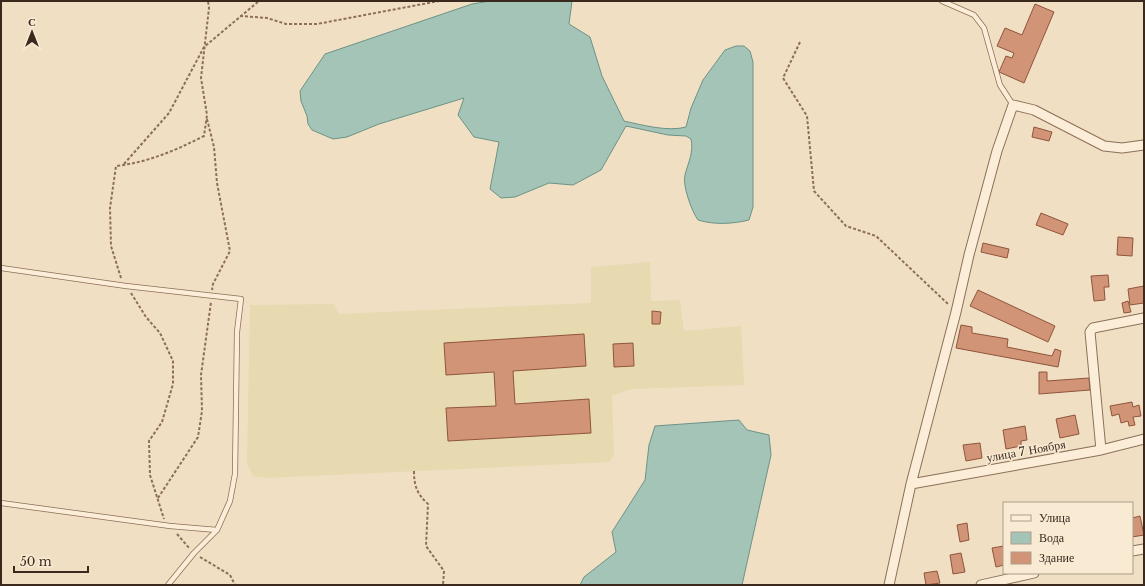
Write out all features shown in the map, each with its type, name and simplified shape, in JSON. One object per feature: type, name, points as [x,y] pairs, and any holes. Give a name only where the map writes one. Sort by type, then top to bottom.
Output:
[{"type":"street","points":[[889,585],[911,484],[956,312],[969,255],[997,151],[1013,105],[1034,110],[1104,146],[1122,148],[1144,145]]},
{"type":"street","points":[[1102,450],[1089,336],[1093,328],[1144,318]]},
{"type":"street","name":"улица 7 Ноября","points":[[911,484],[1102,450],[1144,439]]},
{"type":"street","points":[[1133,551],[1144,549]]},
{"type":"street","points":[[981,585],[1030,574]]},
{"type":"lane","points":[[942,1],[974,15],[984,28],[1000,85],[1013,105]]},
{"type":"lane","points":[[1,268],[211,297],[241,299],[237,332],[235,474],[230,501],[217,530],[194,553],[168,585]]},
{"type":"lane","points":[[1,503],[170,526],[217,530]]},
{"type":"path","points":[[124,165],[169,113],[204,47],[259,1]]},
{"type":"path","points":[[240,16],[267,18],[286,24],[317,24],[439,1]]},
{"type":"path","points":[[800,42],[783,78],[806,116],[814,191],[846,226],[876,236],[956,312]]},
{"type":"path","points":[[158,498],[198,437],[202,411],[201,375],[213,284],[230,251],[217,183],[214,147],[207,118]]},
{"type":"path","points":[[414,471],[414,485],[419,496],[428,504],[426,546],[444,571],[443,585]]},
{"type":"shaded area","points":[[650,262],[651,301],[680,300],[684,331],[741,326],[744,385],[632,389],[612,396],[614,454],[610,462],[266,478],[253,476],[247,463],[250,305],[333,304],[339,314],[591,303],[591,267]]},
{"type":"water","points":[[490,1],[572,1],[569,24],[590,37],[602,76],[624,121],[647,126],[671,129],[686,127],[691,108],[703,80],[725,50],[736,46],[744,46],[750,51],[753,62],[753,207],[749,220],[710,223],[698,220],[690,205],[684,179],[692,148],[691,139],[686,136],[668,135],[626,126],[601,170],[573,185],[549,183],[515,197],[501,198],[490,189],[499,142],[474,137],[458,115],[464,98],[379,124],[347,137],[333,139],[312,130],[308,124],[307,116],[301,101],[300,91],[325,54],[472,4]]},
{"type":"water","points":[[739,420],[747,430],[769,435],[771,455],[742,585],[580,585],[584,577],[616,552],[612,532],[645,480],[649,445],[655,426]]},
{"type":"building","points":[[1035,4],[1054,12],[1024,83],[999,72],[1006,56],[1012,58],[1014,53],[997,46],[1005,28],[1022,35]]},
{"type":"building","points":[[1034,127],[1052,132],[1049,141],[1032,137]]},
{"type":"building","points":[[1041,213],[1068,224],[1063,235],[1036,225]]},
{"type":"building","points":[[1118,237],[1133,238],[1132,256],[1117,255]]},
{"type":"building","points":[[983,243],[1009,249],[1007,258],[981,252]]},
{"type":"building","points":[[1108,275],[1109,287],[1104,287],[1105,300],[1094,301],[1091,276]]},
{"type":"building","points":[[1144,286],[1144,303],[1130,305],[1128,289]]},
{"type":"building","points":[[978,290],[1055,326],[1048,342],[970,306]]},
{"type":"building","points":[[1128,301],[1131,312],[1124,313],[1122,303]]},
{"type":"building","points":[[652,311],[661,312],[660,324],[652,324]]},
{"type":"building","points":[[961,325],[972,327],[972,333],[1008,339],[1007,347],[1052,356],[1055,349],[1061,351],[1058,367],[956,348]]},
{"type":"building","points":[[584,334],[586,366],[513,371],[515,404],[589,399],[591,433],[448,441],[446,408],[496,406],[494,372],[446,375],[444,343]]},
{"type":"building","points":[[633,343],[634,366],[614,367],[613,344]]},
{"type":"building","points":[[1039,372],[1047,372],[1047,381],[1089,378],[1090,390],[1039,394]]},
{"type":"building","points":[[1132,402],[1133,407],[1139,405],[1141,416],[1133,417],[1135,425],[1129,426],[1128,421],[1121,423],[1119,414],[1112,416],[1110,406]]},
{"type":"building","points":[[1075,415],[1079,434],[1060,438],[1056,419]]},
{"type":"building","points":[[1025,426],[1027,440],[1021,441],[1021,446],[1006,449],[1003,430]]},
{"type":"building","points":[[980,443],[982,458],[966,461],[963,445]]},
{"type":"building","points":[[1140,516],[1144,535],[1133,537],[1133,518]]},
{"type":"building","points":[[967,523],[969,540],[960,542],[957,525]]},
{"type":"building","points":[[1003,546],[1003,565],[996,567],[992,548]]},
{"type":"building","points":[[961,553],[965,572],[953,574],[950,555]]},
{"type":"building","points":[[937,571],[940,583],[926,585],[924,573]]}]
